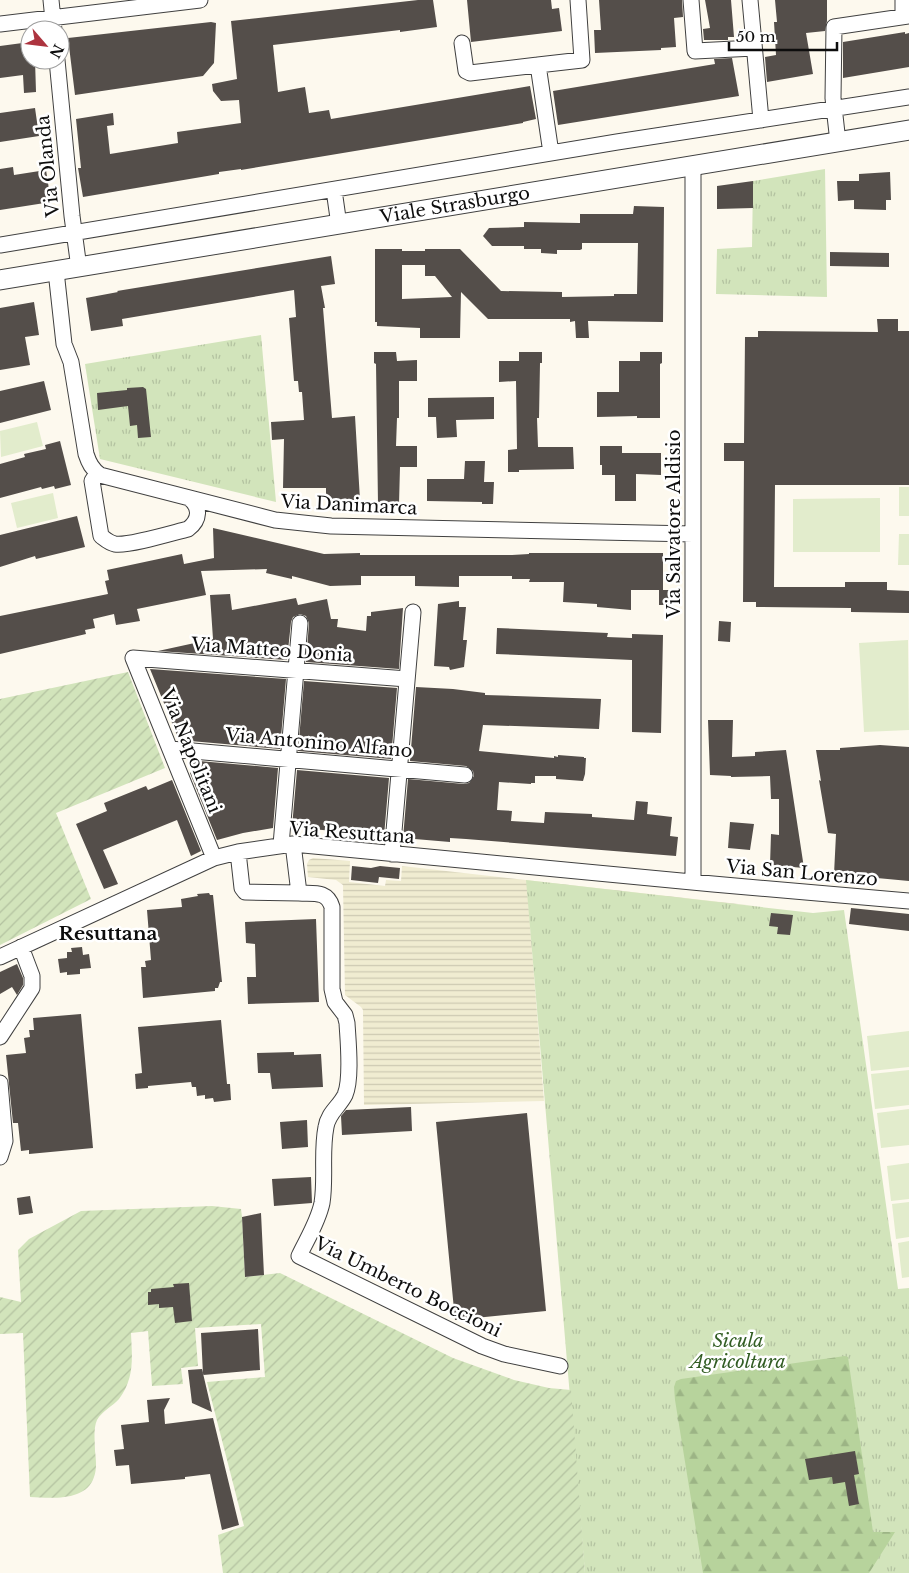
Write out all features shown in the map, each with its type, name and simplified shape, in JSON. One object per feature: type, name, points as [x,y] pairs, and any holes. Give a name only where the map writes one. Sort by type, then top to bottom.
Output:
[{"type":"street","points":[[51,0],[53,20]]},
{"type":"street","points":[[70,21],[200,0]]},
{"type":"street","points":[[462,43],[466,71],[470,73],[582,60],[578,0]]},
{"type":"street","points":[[691,0],[695,51],[754,48]]},
{"type":"street","points":[[750,0],[760,120]]},
{"type":"street","points":[[838,142],[833,109],[834,27],[906,16],[903,0]]},
{"type":"street","points":[[0,24],[20,24]]},
{"type":"street","points":[[538,65],[551,153]]},
{"type":"street","name":"Via Olanda","points":[[57,70],[79,268]]},
{"type":"street","name":"Viale Strasburgo","points":[[0,245],[551,153],[909,97]]},
{"type":"street","name":"Viale Strasburgo","points":[[0,280],[909,130]]},
{"type":"street","name":"Via Salvatore Aldisio","points":[[692,882],[693,167]]},
{"type":"street","points":[[334,190],[339,225]]},
{"type":"street","points":[[56,271],[64,344],[71,362],[86,454],[89,464],[100,474],[96,475],[92,481],[101,536],[114,544],[123,544],[188,529],[194,524],[197,517],[195,502],[189,498]]},
{"type":"street","name":"Via Danimarca","points":[[100,474],[275,520],[305,524],[693,534]]},
{"type":"street","points":[[392,854],[413,612]]},
{"type":"street","points":[[238,852],[242,888],[245,892],[298,893],[287,845],[288,759],[300,624]]},
{"type":"street","name":"Via Matteo Donia","points":[[134,658],[407,679]]},
{"type":"street","name":"Via Napolitani","points":[[134,658],[214,858]]},
{"type":"street","name":"Via Antonino Alfano","points":[[170,749],[465,775]]},
{"type":"street","name":"Via Resuttana","points":[[0,956],[214,858],[238,852],[287,845],[692,882]]},
{"type":"street","name":"Via San Lorenzo","points":[[692,882],[909,901]]},
{"type":"street","name":"Via Umberto Boccioni","points":[[298,893],[326,896],[330,900],[332,907],[332,989],[335,1002],[345,1015],[347,1023],[348,1083],[345,1094],[331,1112],[326,1126],[322,1203],[317,1220],[299,1256],[482,1346],[504,1354],[560,1366]]},
{"type":"street","points":[[0,1037],[32,988],[32,976],[22,947]]},
{"type":"street","points":[[0,1083],[5,1141],[0,1156]]},
{"type":"shaded area","points":[[313,858],[350,861],[349,882],[385,886],[386,880],[401,881],[402,866],[756,906],[527,886],[544,1101],[364,1105],[363,1010],[345,995],[343,885],[336,880],[308,877],[307,864]]},
{"type":"green space","points":[[825,169],[827,297],[716,294],[717,249],[752,247],[753,181]]},
{"type":"green space","points":[[261,335],[276,502],[100,459],[85,364]]},
{"type":"green space","points":[[37,422],[43,446],[1,457],[0,431]]},
{"type":"green space","points":[[899,487],[909,487],[909,516],[899,516]]},
{"type":"green space","points":[[53,493],[58,518],[17,528],[11,503]]},
{"type":"green space","points":[[880,498],[880,552],[793,552],[793,499]]},
{"type":"green space","points":[[899,534],[909,534],[909,565],[898,565]]},
{"type":"green space","points":[[908,640],[909,730],[864,732],[859,643]]},
{"type":"green space","points":[[128,672],[165,768],[56,813],[91,899],[0,945],[0,699]]},
{"type":"green space","name":"Sicula Agricoltura","points":[[526,880],[813,913],[844,910],[898,1289],[909,1288],[909,1573],[585,1573]]},
{"type":"green space","points":[[909,1031],[909,1067],[871,1071],[867,1036]]},
{"type":"green space","points":[[909,1070],[909,1105],[875,1109],[871,1074]]},
{"type":"green space","points":[[909,1109],[909,1145],[881,1148],[877,1113]]},
{"type":"green space","points":[[909,1163],[909,1199],[891,1201],[887,1166]]},
{"type":"green space","points":[[909,1202],[909,1237],[896,1239],[892,1204]]},
{"type":"green space","points":[[212,1206],[241,1209],[245,1277],[280,1273],[453,1358],[514,1380],[549,1388],[571,1390],[585,1573],[223,1573],[218,1535],[244,1526],[207,1382],[265,1377],[261,1324],[195,1328],[198,1366],[181,1368],[183,1384],[152,1386],[148,1331],[131,1333],[131,1367],[128,1383],[119,1399],[97,1420],[94,1435],[96,1467],[90,1485],[76,1495],[66,1497],[30,1497],[23,1333],[0,1334],[0,1297],[21,1302],[18,1250],[29,1239],[81,1211]]},
{"type":"green space","points":[[909,1241],[909,1277],[902,1278],[898,1243]]},
{"type":"green space","points":[[848,1357],[873,1532],[895,1532],[869,1573],[703,1573],[675,1400],[674,1387],[676,1381]]},
{"type":"building","points":[[418,0],[433,0],[437,27],[273,45],[278,92],[305,87],[309,113],[329,110],[331,119],[530,86],[536,119],[523,123],[241,170],[219,172],[219,174],[83,197],[78,168],[81,168],[76,119],[113,113],[114,125],[107,126],[110,154],[178,143],[177,132],[241,123],[239,100],[221,101],[213,91],[212,84],[237,79],[231,21]]},
{"type":"building","points":[[467,0],[551,0],[552,9],[559,8],[562,31],[471,42]]},
{"type":"building","points":[[599,0],[682,0],[683,17],[674,18],[676,47],[661,48],[661,50],[595,53],[594,30],[601,30]]},
{"type":"building","points":[[705,0],[731,0],[734,37],[728,37],[728,40],[704,40],[703,29],[710,28]]},
{"type":"building","points":[[775,0],[827,0],[825,31],[806,33],[813,74],[767,82],[765,57],[776,55],[774,22],[777,22]]},
{"type":"building","points":[[216,23],[214,63],[203,76],[75,95],[70,38]]},
{"type":"building","points":[[905,32],[905,34],[909,33],[909,67],[843,78],[843,42]]},
{"type":"building","points":[[20,43],[20,70],[35,70],[36,92],[24,93],[23,75],[0,78],[0,46]]},
{"type":"building","points":[[732,58],[739,96],[558,125],[553,91],[715,64],[714,59]]},
{"type":"building","points":[[35,108],[39,136],[0,142],[0,113]]},
{"type":"building","points":[[13,167],[14,175],[46,170],[51,202],[0,210],[0,169]]},
{"type":"building","points":[[890,172],[891,200],[886,200],[886,210],[854,209],[854,200],[838,201],[837,181],[859,181],[859,174]]},
{"type":"building","points":[[753,181],[753,208],[717,209],[717,186]]},
{"type":"building","points":[[634,206],[664,207],[663,322],[588,321],[589,338],[576,338],[575,321],[570,322],[570,319],[488,319],[461,292],[460,338],[420,338],[420,328],[377,326],[377,322],[375,322],[375,249],[425,251],[425,249],[460,249],[501,291],[562,292],[562,297],[637,294],[638,243],[582,243],[582,249],[580,250],[557,250],[557,254],[541,253],[541,249],[524,249],[524,246],[492,246],[483,236],[489,228],[524,227],[524,222],[580,223],[580,214],[633,214]],"holes":[[[402,265],[425,265],[425,276],[435,276],[452,297],[402,299]]]},
{"type":"building","points":[[830,252],[889,253],[889,267],[830,266]]},
{"type":"building","points":[[331,256],[335,284],[321,286],[325,308],[323,308],[332,418],[355,416],[360,500],[326,500],[326,488],[283,488],[284,439],[272,440],[271,422],[304,420],[302,392],[299,392],[298,381],[294,381],[289,318],[296,317],[294,290],[122,319],[123,326],[91,331],[86,298],[117,291]]},
{"type":"building","points":[[34,302],[39,335],[25,337],[30,365],[0,370],[0,308]]},
{"type":"building","points":[[877,319],[898,319],[898,331],[909,331],[909,485],[775,485],[774,587],[845,587],[845,582],[887,582],[887,590],[909,591],[909,613],[851,612],[851,608],[756,607],[756,602],[743,602],[744,461],[724,461],[724,443],[744,443],[745,337],[758,337],[758,331],[878,332]]},
{"type":"building","points":[[374,352],[396,352],[397,361],[417,360],[417,381],[399,381],[399,418],[397,418],[396,446],[417,446],[417,467],[400,467],[399,504],[378,504],[376,364],[374,363]]},
{"type":"building","points":[[519,352],[542,352],[539,418],[537,418],[538,447],[573,447],[574,469],[508,472],[508,450],[517,449],[516,381],[499,382],[499,361],[519,361]]},
{"type":"building","points":[[640,352],[662,352],[662,363],[660,364],[660,418],[637,418],[637,416],[597,417],[597,392],[619,392],[619,361],[640,361]]},
{"type":"building","points":[[44,381],[51,410],[0,423],[0,391]]},
{"type":"building","points":[[143,387],[146,389],[151,437],[138,438],[137,425],[130,426],[128,406],[98,410],[97,393]]},
{"type":"building","points":[[494,397],[494,419],[456,420],[457,437],[437,438],[436,417],[428,417],[428,398]]},
{"type":"building","points":[[60,441],[71,485],[55,489],[54,486],[42,489],[41,487],[0,498],[0,464],[25,457],[24,454],[46,449],[45,445]]},
{"type":"building","points":[[600,446],[622,446],[622,453],[661,453],[661,475],[636,474],[636,501],[615,501],[615,475],[602,475]]},
{"type":"building","points":[[465,461],[485,461],[484,482],[494,482],[493,504],[427,501],[427,479],[464,479]]},
{"type":"building","points":[[77,516],[85,547],[36,559],[35,556],[0,567],[0,535]]},
{"type":"building","points":[[213,528],[324,554],[512,555],[529,553],[663,553],[663,590],[673,590],[673,602],[667,605],[659,605],[659,590],[631,590],[631,610],[597,607],[597,604],[563,602],[564,582],[529,582],[530,579],[512,579],[512,576],[459,576],[459,587],[415,586],[415,576],[361,576],[361,585],[330,586],[292,576],[292,579],[266,573],[267,569],[201,571],[206,595],[137,609],[140,621],[116,625],[114,614],[93,619],[95,628],[85,630],[86,634],[0,654],[0,616],[108,594],[105,581],[109,580],[107,570],[182,554],[184,564],[214,558]]},
{"type":"building","points":[[230,594],[232,610],[296,598],[298,605],[327,599],[331,619],[338,619],[337,627],[366,631],[367,616],[371,616],[371,612],[403,608],[399,669],[306,662],[309,623],[306,616],[300,614],[293,617],[291,622],[287,660],[158,651],[213,639],[210,595]]},
{"type":"building","points":[[459,601],[459,607],[466,607],[463,640],[467,640],[464,667],[450,670],[449,667],[434,666],[438,604]]},
{"type":"building","points":[[719,621],[731,622],[730,642],[718,641]]},
{"type":"building","points":[[497,628],[608,633],[607,637],[632,638],[632,634],[663,635],[661,733],[632,732],[632,660],[496,654]]},
{"type":"building","points":[[150,669],[286,679],[280,749],[179,740]]},
{"type":"building","points":[[304,681],[397,688],[391,759],[298,751]]},
{"type":"building","points":[[416,687],[453,689],[485,693],[485,695],[601,699],[599,729],[483,725],[479,751],[554,758],[554,756],[558,757],[558,755],[586,758],[583,781],[556,779],[556,776],[535,776],[535,783],[531,784],[499,782],[497,810],[512,811],[511,821],[544,823],[545,812],[592,814],[592,817],[634,820],[636,801],[648,802],[647,814],[672,817],[670,836],[678,837],[676,856],[466,839],[450,838],[450,842],[403,838],[408,779],[464,784],[469,783],[474,776],[473,771],[466,766],[410,761]]},
{"type":"building","points":[[708,720],[733,720],[732,757],[755,756],[755,752],[786,750],[804,868],[770,865],[771,834],[779,835],[779,799],[771,799],[770,776],[731,777],[710,775]]},
{"type":"building","points":[[880,745],[909,747],[909,881],[834,874],[836,834],[828,833],[816,750],[840,750],[840,748]]},
{"type":"building","points":[[188,760],[278,768],[273,828],[217,840],[190,773],[192,771]]},
{"type":"building","points":[[297,770],[389,778],[384,836],[292,827]]},
{"type":"building","points":[[172,780],[201,851],[191,856],[177,820],[103,850],[118,884],[104,889],[76,824],[107,811],[104,803],[146,786],[148,790]]},
{"type":"building","points":[[730,822],[754,824],[750,850],[728,848]]},
{"type":"building","points":[[352,866],[400,868],[399,879],[379,877],[378,883],[351,880]]},
{"type":"building","points":[[209,893],[213,895],[222,982],[220,982],[218,988],[215,988],[215,991],[143,998],[141,967],[146,967],[145,961],[151,960],[147,910],[182,907],[181,899],[198,896],[197,894]]},
{"type":"building","points":[[851,908],[909,914],[909,931],[849,924]]},
{"type":"building","points":[[771,913],[793,915],[790,935],[777,934],[778,927],[769,926]]},
{"type":"building","points":[[316,919],[319,1002],[248,1004],[247,977],[256,977],[255,944],[246,943],[245,922]]},
{"type":"building","points":[[82,947],[83,955],[89,954],[91,968],[80,969],[80,974],[67,975],[67,972],[60,973],[58,959],[67,958],[67,952],[72,952],[71,948]]},
{"type":"building","points":[[17,964],[23,978],[23,985],[17,995],[12,987],[0,994],[0,972]]},
{"type":"building","points":[[81,1014],[93,1148],[29,1154],[29,1150],[21,1151],[18,1123],[13,1123],[6,1055],[26,1053],[24,1038],[30,1037],[29,1030],[34,1030],[33,1018]]},
{"type":"building","points":[[221,1020],[227,1084],[230,1084],[231,1100],[214,1102],[213,1098],[205,1099],[205,1095],[197,1096],[196,1087],[192,1087],[191,1082],[136,1089],[135,1074],[142,1073],[138,1027]]},
{"type":"building","points":[[294,1052],[294,1055],[321,1054],[323,1087],[272,1089],[270,1073],[258,1073],[257,1053]]},
{"type":"building","points":[[411,1107],[412,1131],[342,1135],[341,1116],[346,1110]]},
{"type":"building","points":[[527,1113],[546,1311],[455,1320],[436,1122]]},
{"type":"building","points":[[307,1120],[308,1147],[282,1149],[280,1122]]},
{"type":"building","points":[[311,1177],[312,1203],[274,1206],[272,1179]]},
{"type":"building","points":[[30,1196],[33,1213],[19,1215],[17,1198]]},
{"type":"building","points":[[261,1213],[264,1275],[245,1277],[242,1217]]},
{"type":"building","points":[[189,1283],[192,1321],[175,1323],[173,1307],[159,1308],[159,1304],[148,1305],[148,1292],[151,1292],[151,1289],[174,1287],[173,1284]]},
{"type":"building","points":[[258,1329],[260,1370],[203,1375],[201,1333]]},
{"type":"building","points":[[202,1369],[212,1412],[192,1403],[188,1370]]},
{"type":"building","points":[[170,1398],[164,1410],[165,1424],[213,1418],[239,1525],[222,1530],[210,1474],[185,1477],[185,1479],[131,1484],[129,1465],[116,1466],[114,1450],[124,1449],[121,1425],[149,1422],[147,1400]]},
{"type":"building","points":[[855,1451],[859,1474],[854,1475],[859,1504],[849,1506],[845,1482],[833,1484],[832,1477],[809,1480],[805,1459]]},
{"type":"district","name":"Resuttana","points":[[108,933]]}]
